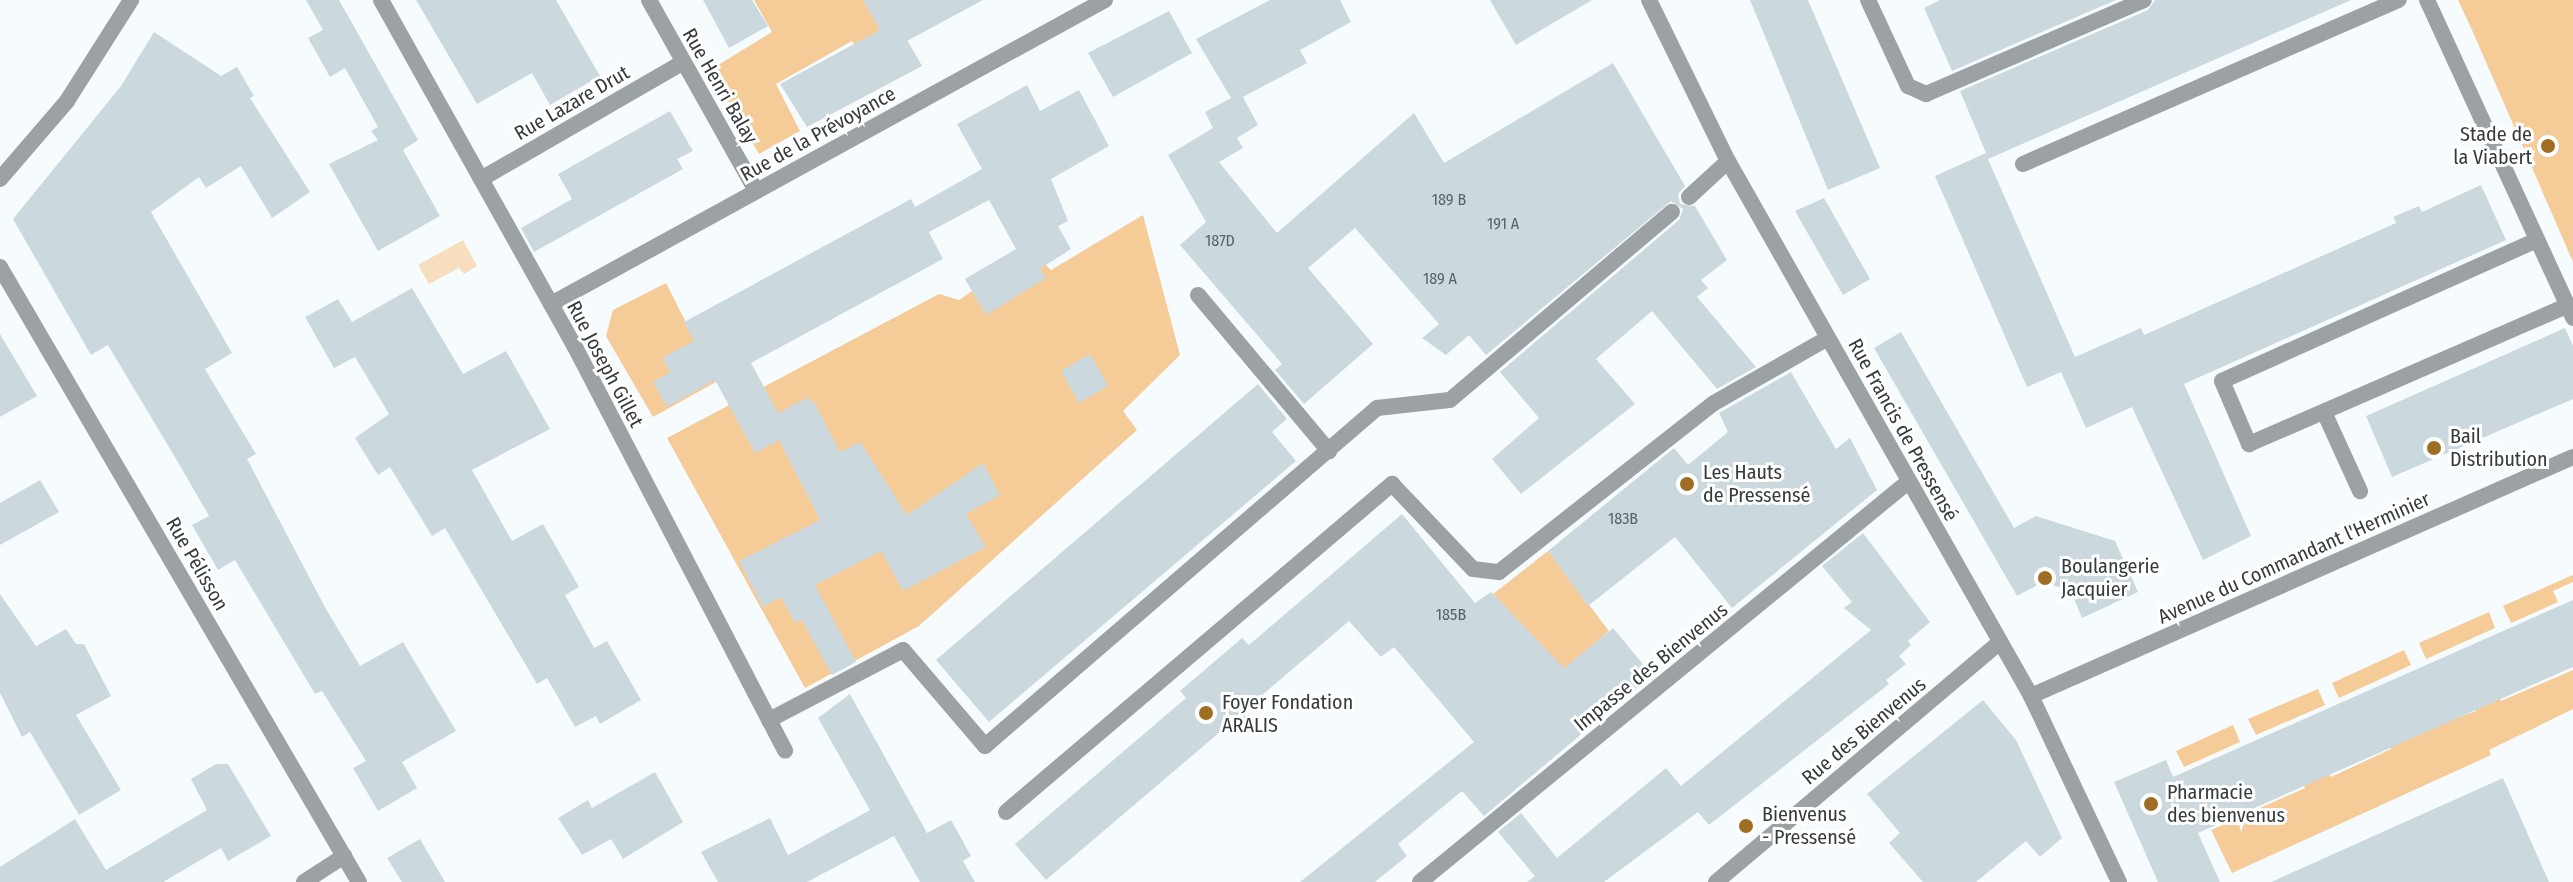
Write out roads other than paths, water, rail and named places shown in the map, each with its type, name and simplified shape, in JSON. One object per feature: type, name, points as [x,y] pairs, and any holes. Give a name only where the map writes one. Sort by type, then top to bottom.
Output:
[{"type":"street","points":[[0,179],[67,101],[131,0]]},
{"type":"street","name":"Rue Joseph Gillet","points":[[381,0],[551,304],[785,751]]},
{"type":"street","name":"Rue Henri Balay","points":[[649,0],[756,191]]},
{"type":"street","name":"Rue de la Prévoyance","points":[[551,304],[1105,0]]},
{"type":"street","name":"Rue Francis de Pressensé","points":[[1649,0],[1728,161],[2031,696],[2119,882]]},
{"type":"street","points":[[1869,0],[1908,86],[1926,94],[2144,0]]},
{"type":"street","points":[[2023,164],[2399,0]]},
{"type":"street","points":[[2427,0],[2537,240],[2570,312],[2249,444],[2222,381],[2537,240]]},
{"type":"street","name":"Rue Lazare Drut","points":[[481,179],[682,63]]},
{"type":"street","points":[[1689,197],[1728,161]]},
{"type":"street","points":[[769,720],[903,650],[985,746],[1377,408],[1450,400],[1672,212]]},
{"type":"street","name":"Rue Pélisson","points":[[0,267],[359,882]]},
{"type":"street","points":[[1198,295],[1329,451]]},
{"type":"street","points":[[1006,812],[1392,484],[1473,569],[1499,572],[1714,403],[1828,338]]},
{"type":"street","points":[[2324,412],[2360,491]]},
{"type":"street","name":"Avenue du Commandant l'Herminier","points":[[2031,696],[2573,457]]},
{"type":"street","name":"Impasse des Bienvenus","points":[[1420,882],[1908,482]]},
{"type":"street","name":"Rue des Bienvenus","points":[[1716,882],[2000,642]]},
{"type":"street","points":[[304,882],[344,856]]},
{"type":"place","name":"Stade de la Viabert","points":[[2548,146]]},
{"type":"place","name":"Bail Distribution","points":[[2434,448]]},
{"type":"place","name":"Les Hauts de Pressensé","points":[[1687,484]]},
{"type":"place","name":"Boulangerie Jacquier","points":[[2045,578]]},
{"type":"place","name":"Foyer Fondation ARALIS","points":[[1206,713]]},
{"type":"place","name":"Pharmacie des bienvenus","points":[[2151,804]]},
{"type":"place","name":"Bienvenus - Pressensé","points":[[1746,826]]}]
